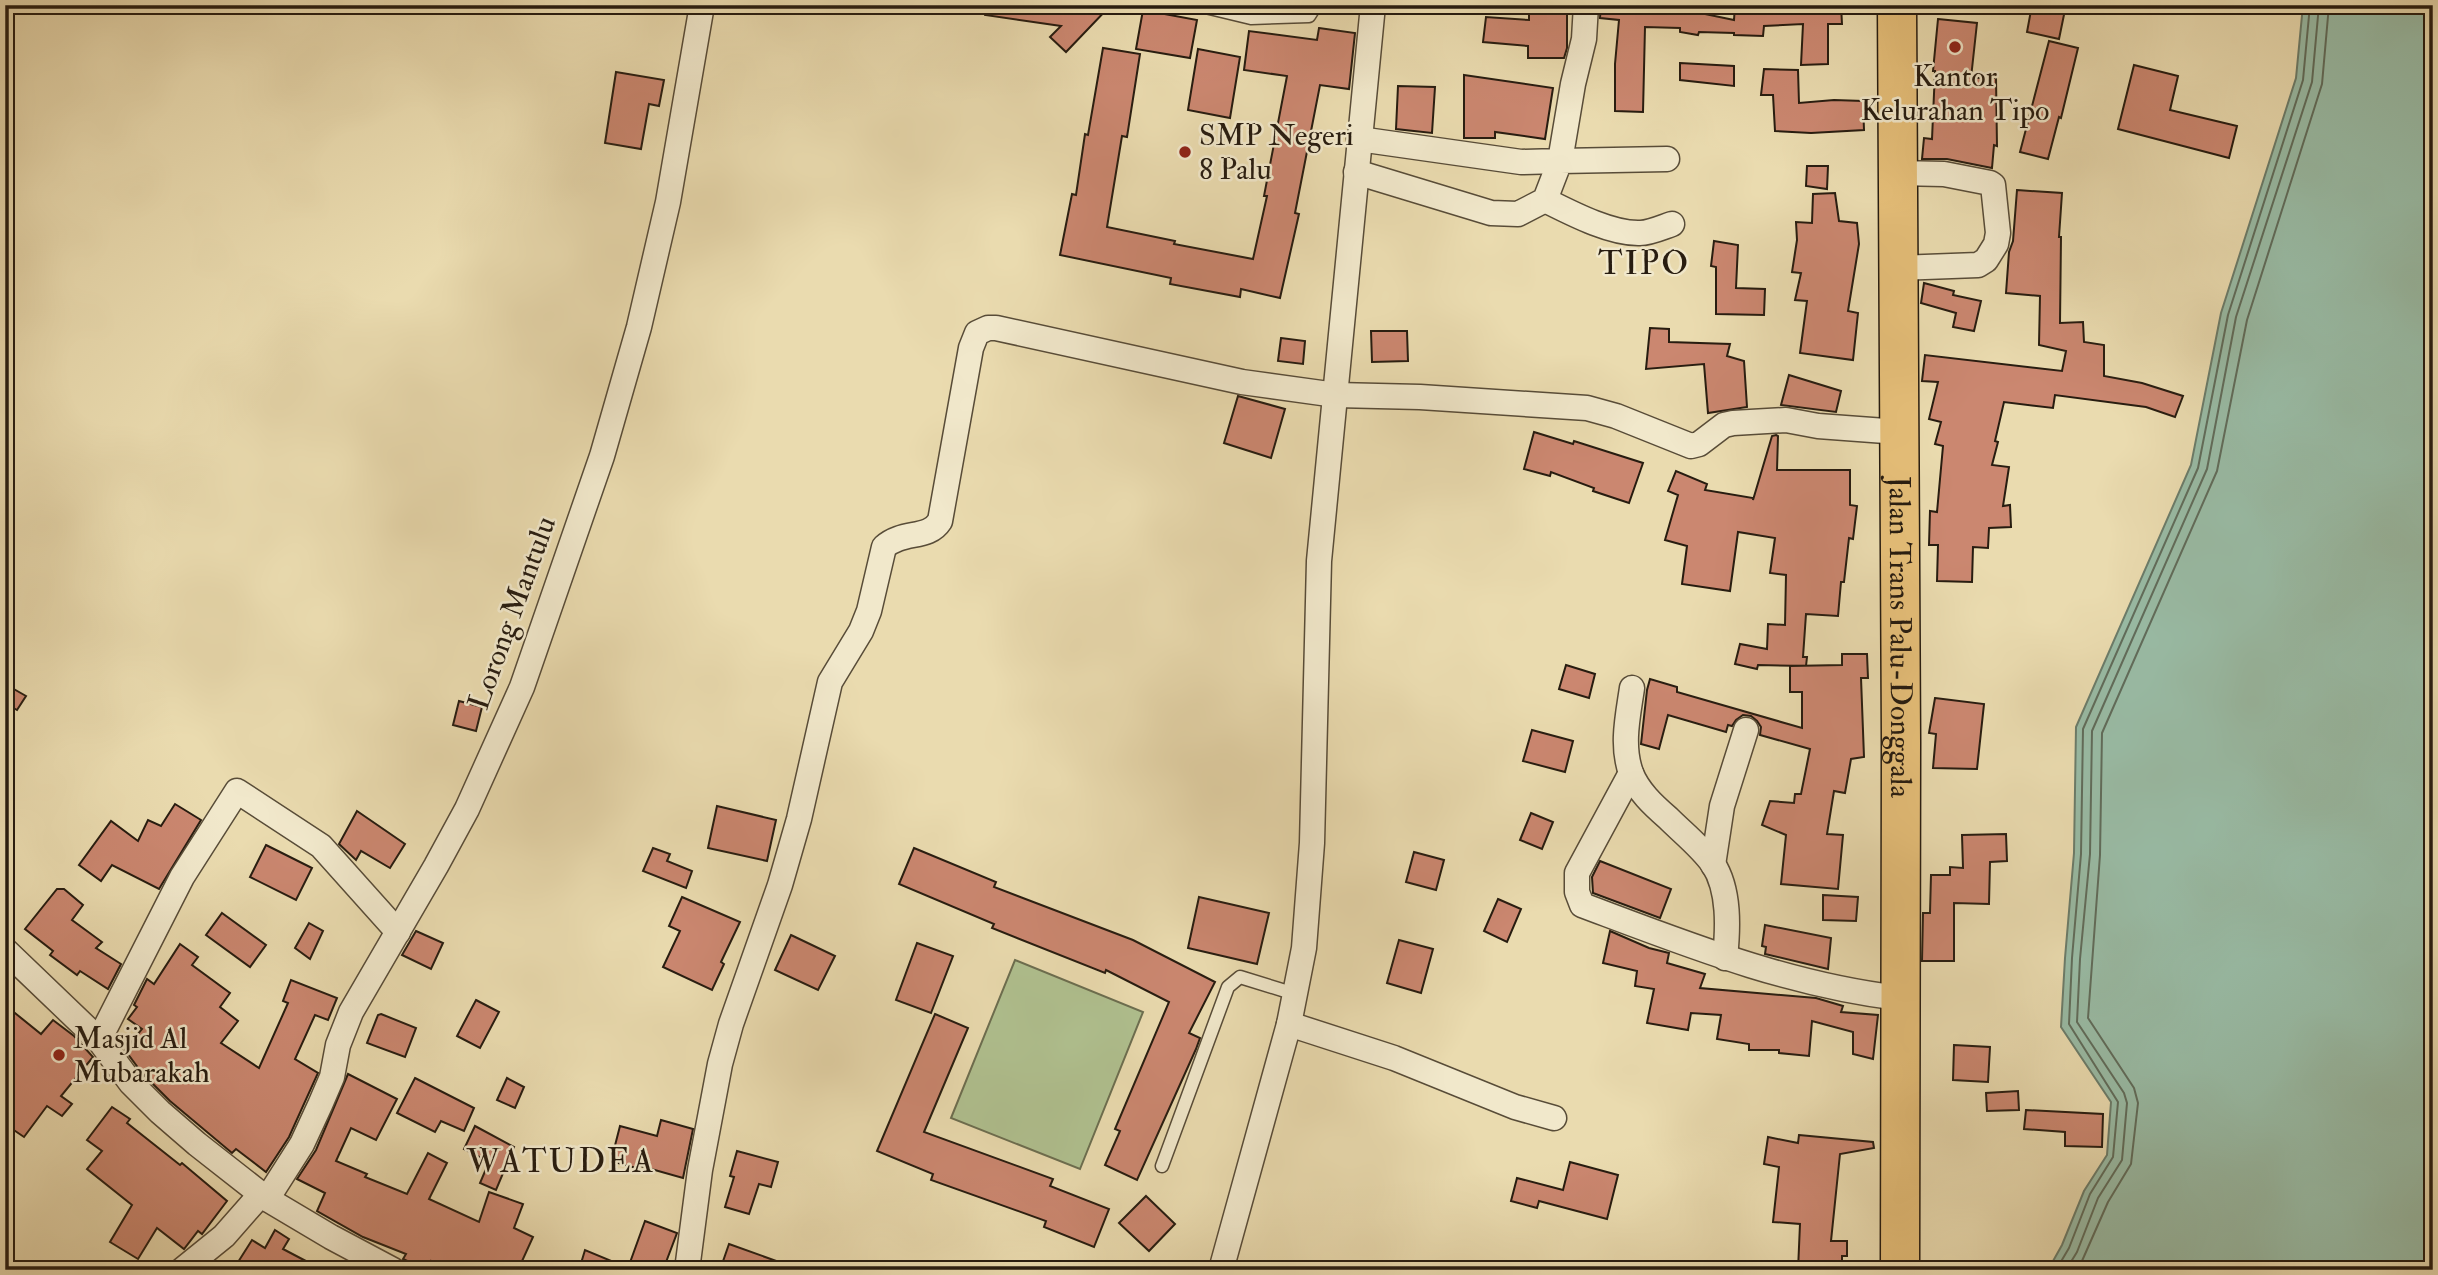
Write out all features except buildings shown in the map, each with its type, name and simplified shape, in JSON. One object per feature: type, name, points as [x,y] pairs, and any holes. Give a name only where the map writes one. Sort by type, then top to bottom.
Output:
[{"type":"highway","name":"Jalan Trans Palu-Donggala","points":[[1897,5],[1901,728],[1900,1270]]},
{"type":"street","name":"Lorong Mantulu","points":[[182,1270],[224,1236],[264,1197],[302,1144],[332,1077],[338,1045],[351,1012],[467,809],[522,687],[603,456],[639,327],[668,202],[702,5]]},
{"type":"street","points":[[1221,1270],[1289,1024],[1304,948],[1311,856],[1317,593],[1373,5]]},
{"type":"street","points":[[1356,172],[1491,214],[1518,214],[1545,200],[1560,161],[1574,75],[1584,39],[1586,5]]},
{"type":"street","points":[[1359,139],[1521,162],[1667,159]]},
{"type":"street","points":[[1897,173],[1944,174],[1990,183],[1993,185],[1998,233],[1991,254],[1978,265],[1898,268]]},
{"type":"street","points":[[1545,200],[1581,219],[1616,229],[1641,233],[1672,224]]},
{"type":"street","points":[[687,1270],[700,1170],[720,1064],[731,1024],[780,885],[799,819],[830,682],[861,631],[869,611],[884,547],[898,537],[926,533],[934,529],[940,521],[971,348],[977,333],[996,328],[1242,382],[1336,395],[1420,397],[1587,408],[1608,413],[1691,446],[1699,444],[1724,425],[1733,423],[1786,420],[1818,426],[1899,432]]},
{"type":"street","points":[[1632,688],[1625,737],[1631,773],[1640,790],[1713,865],[1722,886],[1725,906],[1725,958]]},
{"type":"street","points":[[1713,865],[1721,806],[1745,730]]},
{"type":"street","points":[[1631,773],[1577,873],[1577,892],[1582,905],[1725,958],[1819,985],[1899,998]]},
{"type":"street","points":[[99,1040],[182,877],[237,791],[321,846],[397,932]]},
{"type":"street","points":[[5,950],[99,1040],[131,1083],[160,1112],[264,1197],[394,1270]]},
{"type":"street","points":[[1289,1024],[1394,1058],[1515,1107],[1554,1118]]},
{"type":"lane","points":[[1197,5],[1251,18],[1309,16],[1316,5]]},
{"type":"lane","points":[[1162,1166],[1228,987],[1240,976],[1295,994]]},
{"type":"shaded area","points":[[1015,960],[1143,1012],[1080,1169],[951,1118]]},
{"type":"water","points":[[2303,5],[2433,5],[2433,1270],[2048,1270],[2062,1245],[2084,1191],[2107,1155],[2111,1102],[2061,1027],[2074,853],[2076,727],[2191,465],[2221,313],[2296,78]]},
{"type":"place","name":"Kantor Kelurahan Tipo","points":[[1955,47]]},
{"type":"place","name":"SMP Negeri 8 Palu","points":[[1185,152]]},
{"type":"place","name":"Masjid Al Mubarakah","points":[[59,1055]]},
{"type":"district","name":"TIPO","points":[[1644,263]]},
{"type":"district","name":"WATUDEA","points":[[561,1161]]}]
